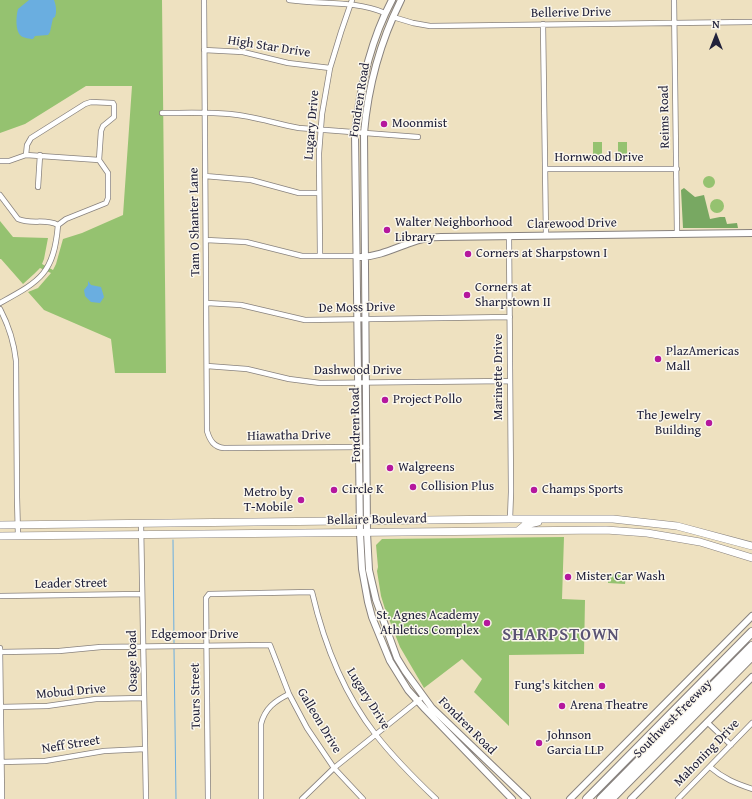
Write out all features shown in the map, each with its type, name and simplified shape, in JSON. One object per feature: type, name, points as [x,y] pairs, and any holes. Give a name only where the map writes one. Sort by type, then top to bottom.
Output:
[{"type":"highway","name":"Southwest Freeway","points":[[587,799],[752,632]]},
{"type":"highway","points":[[601,799],[752,646]]},
{"type":"highway","name":"Southwest Freeway","points":[[611,799],[752,656]]},
{"type":"main road","name":"Fondren Road","points":[[364,520],[358,383],[355,133],[360,93],[370,52],[385,13],[393,0]]},
{"type":"main road","points":[[380,27],[393,16],[393,0]]},
{"type":"main road","name":"Fondren Road","points":[[401,0],[393,16],[378,55],[373,76],[364,133],[367,447],[362,569],[368,602],[378,632],[390,661],[408,690],[432,708],[527,799]]},
{"type":"main road","name":"Clarewood Drive","points":[[356,256],[364,257],[384,253],[410,242],[431,238],[546,235],[752,233]]},
{"type":"main road","points":[[519,530],[525,525],[544,521],[547,518]]},
{"type":"main road","name":"Bellaire Boulevard","points":[[0,525],[547,518],[613,519],[677,526],[752,546]]},
{"type":"main road","points":[[472,531],[481,528],[502,526],[510,523],[510,519]]},
{"type":"main road","points":[[248,534],[258,530],[277,529],[283,526],[284,522]]},
{"type":"main road","points":[[206,523],[207,534]]},
{"type":"main road","name":"Bellaire Boulevard","points":[[0,536],[606,530],[647,533],[700,542],[752,558]]},
{"type":"main road","name":"Fondren Road","points":[[364,533],[369,570],[376,600],[397,658],[420,699],[434,720],[512,799]]},
{"type":"main road","points":[[368,602],[376,600]]},
{"type":"main road","points":[[570,799],[752,616]]},
{"type":"main road","points":[[631,799],[752,677]]},
{"type":"main road","points":[[473,758],[480,760],[496,776],[502,776]]},
{"type":"street","name":"Tam O Shanter Lane","points":[[204,0],[207,431],[212,443]]},
{"type":"street","points":[[289,0],[322,3],[352,2],[385,13]]},
{"type":"street","name":"Reims Road","points":[[674,0],[677,234]]},
{"type":"street","name":"Lugary Drive","points":[[320,256],[319,193],[321,130],[325,93],[330,68],[352,2]]},
{"type":"street","name":"Bellerive Drive","points":[[393,16],[413,23],[430,26],[752,22]]},
{"type":"street","points":[[543,24],[546,235]]},
{"type":"street","name":"High Star Drive","points":[[204,50],[243,52],[288,63],[330,68]]},
{"type":"street","points":[[0,303],[33,284],[42,276],[51,258],[58,226],[66,220],[106,204],[108,201],[108,173],[99,160],[101,131],[103,126],[112,119],[114,115],[113,103],[88,102],[31,138],[27,145],[26,155]]},
{"type":"street","points":[[162,113],[205,113],[243,116],[282,125],[321,130],[418,137]]},
{"type":"street","points":[[0,161],[9,161],[26,155],[99,160]]},
{"type":"street","points":[[38,187],[40,155]]},
{"type":"street","name":"Hornwood Drive","points":[[545,169],[676,169]]},
{"type":"street","points":[[205,176],[251,180],[299,192],[319,193]]},
{"type":"street","points":[[0,195],[18,219],[23,221],[52,222],[58,226]]},
{"type":"street","name":"Marinette Drive","points":[[510,236],[510,519]]},
{"type":"street","name":"Clarewood Drive","points":[[206,240],[246,242],[293,255],[356,256]]},
{"type":"street","name":"De Moss Drive","points":[[207,303],[241,305],[306,320],[510,317]]},
{"type":"street","points":[[0,309],[6,320],[13,340],[16,361],[18,536]]},
{"type":"street","name":"Dashwood Drive","points":[[207,366],[247,369],[288,379],[309,382],[366,383],[510,381]]},
{"type":"street","name":"Hiawatha Drive","points":[[212,443],[216,446],[224,448],[367,447]]},
{"type":"street","name":"Osage Road","points":[[141,524],[146,799]]},
{"type":"street","name":"Lugary Drive","points":[[209,594],[312,592],[322,632],[340,679],[356,706],[376,735],[399,762],[436,799]]},
{"type":"street","name":"Leader Street","points":[[0,596],[142,594]]},
{"type":"street","name":"Tours Street","points":[[208,799],[206,598],[209,594]]},
{"type":"street","name":"Edgemoor Drive","points":[[0,652],[143,646],[178,647],[270,645]]},
{"type":"street","name":"Galleon Drive","points":[[270,645],[289,694],[307,728],[334,768],[363,799]]},
{"type":"street","points":[[0,648],[0,762],[2,799]]},
{"type":"street","points":[[261,799],[261,724],[263,717],[272,705],[289,694]]},
{"type":"street","name":"Mobud Drive","points":[[0,707],[47,706],[96,699],[144,698]]},
{"type":"street","points":[[302,799],[334,768],[420,699]]},
{"type":"street","points":[[707,722],[731,745]]},
{"type":"street","name":"Mahoning Drive","points":[[678,799],[751,725]]},
{"type":"street","name":"Neff Street","points":[[0,762],[45,760],[104,751],[145,750]]},
{"type":"street","points":[[710,767],[720,776],[752,789]]},
{"type":"green space","points":[[0,0],[162,0],[166,373],[115,373],[111,339],[44,310],[28,292],[38,288],[51,273],[40,268],[23,284],[0,259],[0,221],[13,237],[48,238],[42,264],[53,270],[63,239],[82,233],[123,215],[132,86],[86,86],[25,124],[0,133]]},
{"type":"green space","points":[[593,142],[602,142],[602,161],[593,161]]},
{"type":"green space","points":[[618,142],[627,142],[627,161],[618,161]]},
{"type":"green space","points":[[707,176],[711,176],[715,182],[711,188],[707,188],[703,184],[703,180]]},
{"type":"green space","points":[[684,188],[695,197],[704,195],[710,219],[725,217],[727,224],[737,223],[738,228],[683,228],[681,190]]},
{"type":"green space","points":[[714,199],[720,199],[724,203],[724,209],[720,213],[714,213],[710,209],[710,203]]},
{"type":"green space","name":"St. Agnes Academy Athletics Complex","points":[[564,537],[562,599],[585,600],[584,654],[509,655],[509,726],[474,692],[482,679],[462,659],[424,688],[400,647],[385,609],[381,596],[377,571],[376,545],[382,539]]},
{"type":"green space","points":[[608,574],[626,575],[625,584],[608,583]]},
{"type":"water","points":[[29,0],[54,0],[56,15],[53,18],[48,35],[35,36],[32,39],[19,34],[16,23],[18,9]]},
{"type":"water","points":[[88,281],[91,285],[101,287],[104,297],[100,303],[91,302],[85,296],[84,290],[88,285]]},
{"type":"waterway","points":[[173,540],[174,643]]},
{"type":"waterway","points":[[174,649],[176,799]]},
{"type":"place","name":"Moonmist","points":[[384,124]]},
{"type":"place","name":"Walter Neighborhood Library","points":[[387,230]]},
{"type":"place","name":"Corners at Sharpstown I","points":[[468,254]]},
{"type":"place","name":"Corners at Sharpstown II","points":[[467,295]]},
{"type":"place","name":"PlazAmericas Mall","points":[[658,359]]},
{"type":"place","name":"Project Pollo","points":[[385,400]]},
{"type":"place","name":"The Jewelry Building","points":[[709,423]]},
{"type":"place","name":"Walgreens","points":[[390,468]]},
{"type":"place","name":"Collision Plus","points":[[413,487]]},
{"type":"place","name":"Circle K","points":[[334,490]]},
{"type":"place","name":"Champs Sports","points":[[534,490]]},
{"type":"place","name":"Metro by T-Mobile","points":[[301,500]]},
{"type":"place","name":"Mister Car Wash","points":[[568,577]]},
{"type":"place","name":"St. Agnes Academy Athletics Complex","points":[[487,623]]},
{"type":"place","name":"Fung's kitchen","points":[[602,686]]},
{"type":"place","name":"Arena Theatre","points":[[562,706]]},
{"type":"place","name":"Johnson Garcia LLP","points":[[539,743]]},
{"type":"district","name":"SHARPSTOWN","points":[[561,636]]}]
